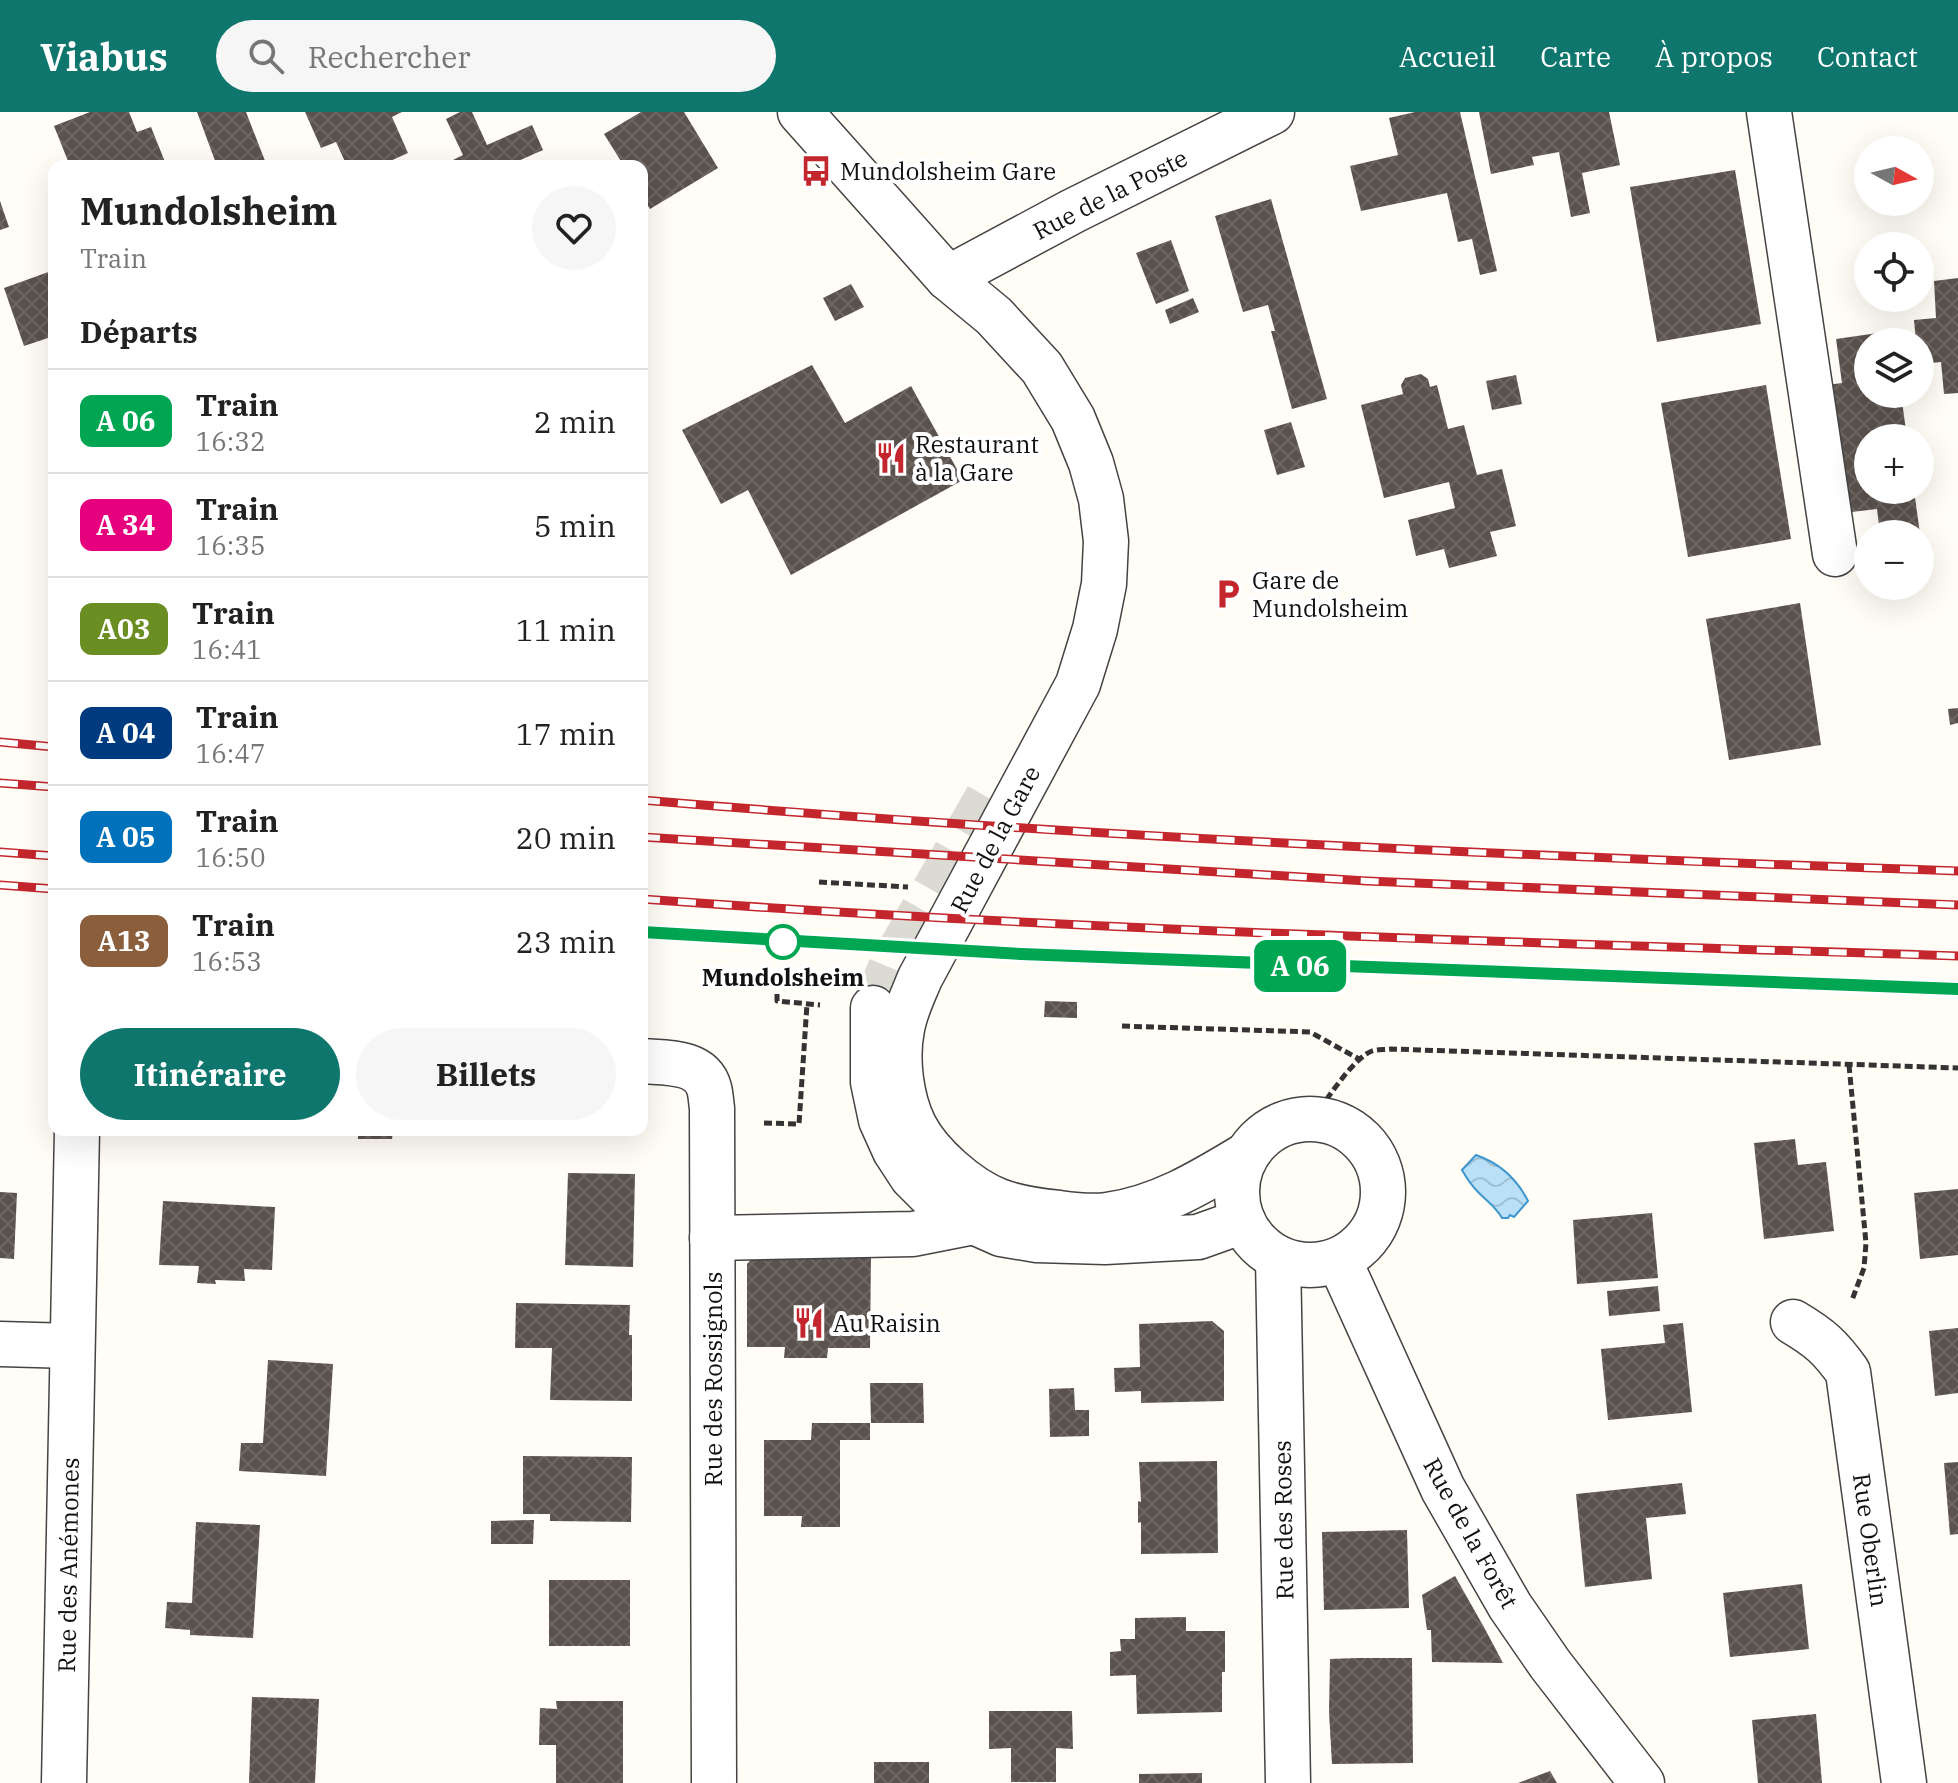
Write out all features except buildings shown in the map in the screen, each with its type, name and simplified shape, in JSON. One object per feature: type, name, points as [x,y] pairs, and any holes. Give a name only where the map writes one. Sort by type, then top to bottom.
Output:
[{"type":"street","name":"Rue de la Gare","points":[[800,112],[948,278],[1052,436],[1065,473],[1074,512],[1074,566],[1072,595],[1062,642],[1045,685],[987,797]]},
{"type":"street","name":"Rue de la Poste","points":[[948,278],[1073,211],[1272,112]]},
{"type":"street","points":[[1769,112],[1835,554]]},
{"type":"street","name":"Rue de la Gare","points":[[948,278],[994,316],[1042,368],[1073,419],[1091,463],[1101,499],[1106,541],[1104,584],[1095,629],[1078,684],[920,978],[890,1008],[873,1082],[881,1120],[895,1151],[912,1177],[935,1200],[1001,1234],[1037,1240],[1105,1242],[1198,1237],[1243,1221]]},
{"type":"street","name":"Rue de la Gare","points":[[890,1008],[901,1030],[899,1058],[903,1092],[915,1125],[936,1155],[966,1183],[998,1201],[1033,1210],[1105,1215],[1140,1208],[1191,1188],[1246,1155]]},
{"type":"street","points":[[648,1062],[683,1065],[699,1072],[709,1085],[713,1121],[712,1238]]},
{"type":"street","points":[[1313,1119],[1337,1124],[1358,1137],[1374,1156],[1382,1178],[1382,1203],[1374,1227],[1360,1246],[1339,1260],[1319,1265],[1298,1264],[1278,1258],[1264,1248],[1243,1221],[1237,1199],[1239,1177],[1246,1155],[1259,1140],[1275,1128],[1294,1120],[1313,1119]]},
{"type":"street","name":"Rue des Anémones","points":[[64,1783],[77,1136]]},
{"type":"street","name":"Rue des Rossignols","points":[[714,1783],[712,1238],[913,1234],[974,1222]]},
{"type":"street","name":"Rue des Roses","points":[[1278,1258],[1288,1783]]},
{"type":"street","name":"Rue de la Forêt","points":[[1339,1260],[1443,1489],[1510,1606],[1550,1664],[1642,1783]]},
{"type":"street","points":[[1793,1322],[1818,1337],[1848,1372]]},
{"type":"street","points":[[0,1344],[72,1346]]},
{"type":"street","name":"Rue Oberlin","points":[[1848,1372],[1904,1783]]},
{"type":"path","points":[[819,882],[920,888]]},
{"type":"path","points":[[713,1121],[799,1124],[807,1004],[777,1001],[777,994]]},
{"type":"path","points":[[1122,1026],[1310,1032],[1359,1059]]},
{"type":"path","points":[[1313,1119],[1359,1059],[1372,1051],[1391,1049],[1958,1068]]},
{"type":"path","points":[[1848,1372],[1848,1323],[1853,1295],[1864,1268],[1866,1243],[1849,1065]]},
{"type":"water","points":[[1476,1155],[1500,1167],[1524,1193],[1528,1201],[1514,1217],[1502,1218],[1462,1170]]},
{"type":"tunnel","points":[[873,1008],[890,967],[987,797]]},
{"type":"railway","points":[[0,742],[48,746]]},
{"type":"railway","points":[[0,783],[48,787]]},
{"type":"railway","points":[[648,800],[971,825],[1300,844],[1958,871]]},
{"type":"railway","points":[[648,837],[1367,881],[1958,905]]},
{"type":"railway","points":[[0,852],[48,856]]},
{"type":"railway","points":[[0,885],[48,889]]},
{"type":"railway","points":[[648,899],[1135,927],[1958,956]]},
{"type":"railway","points":[[648,932],[1021,954],[1958,989]]},
{"type":"train","points":[[648,932],[1021,954],[1958,989]]},
{"type":"place","name":"Mundolsheim Gare","points":[[816,171]]},
{"type":"place","name":"Restaurant à la Gare","points":[[891,458]]},
{"type":"place","name":"Gare de Mundolsheim","points":[[1228,594]]},
{"type":"place","name":"Mundolsheim","points":[[783,942]]},
{"type":"place","name":"Au Raisin","points":[[809,1323]]}]
